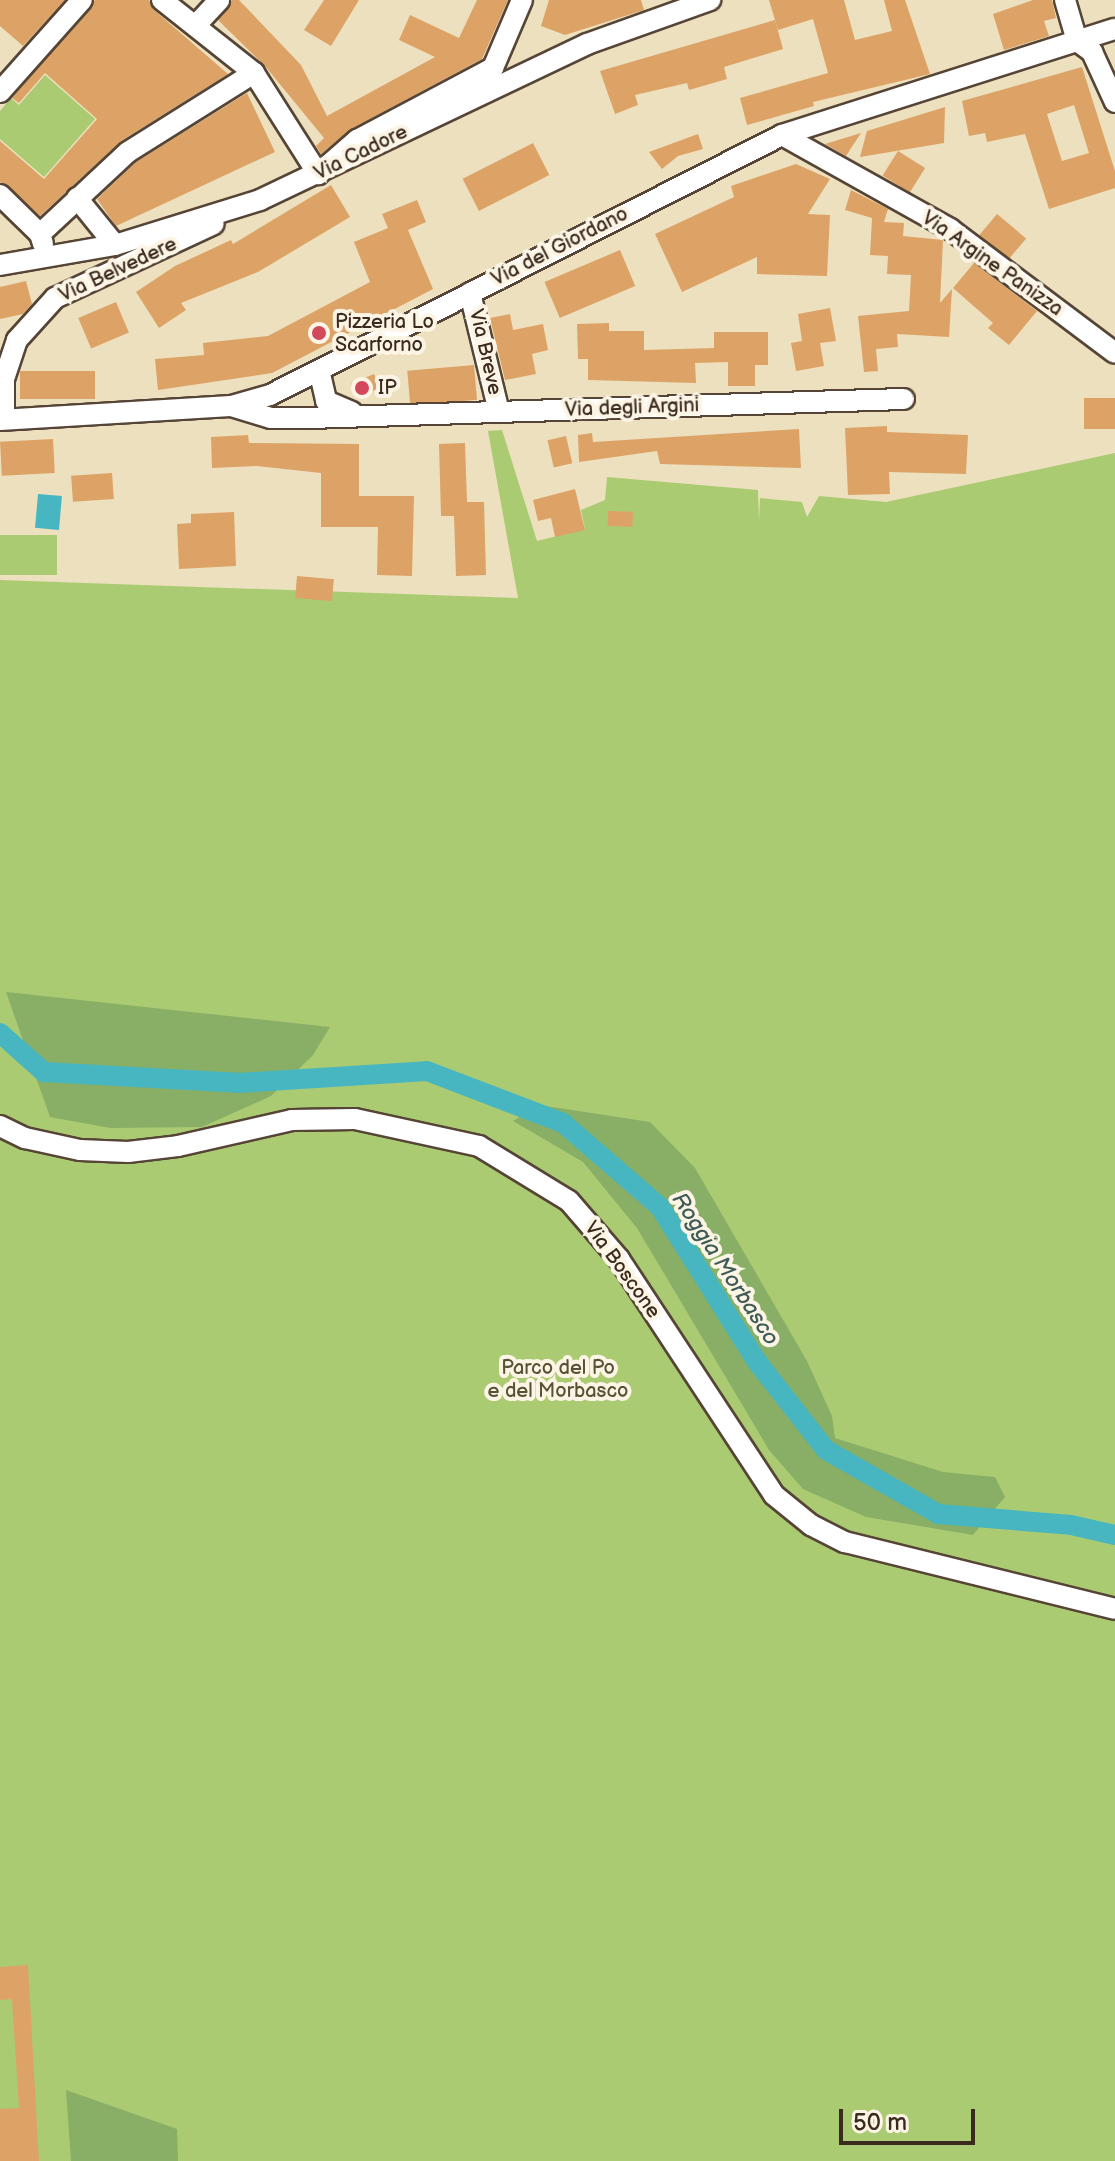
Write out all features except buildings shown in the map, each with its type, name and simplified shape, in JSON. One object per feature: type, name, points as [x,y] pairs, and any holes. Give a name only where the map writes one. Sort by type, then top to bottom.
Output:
[{"type":"street","points":[[0,92],[82,0]]},
{"type":"street","points":[[162,0],[254,73],[318,174],[357,140],[493,68],[522,0]]},
{"type":"street","points":[[196,25],[219,0]]},
{"type":"street","name":"Via Cadore","points":[[0,265],[115,245],[260,200],[587,44],[710,0]]},
{"type":"street","points":[[1065,0],[1077,41],[1092,52],[1115,102]]},
{"type":"street","name":"Via del Giordano","points":[[2,420],[231,406],[320,374],[470,293],[782,135],[1115,29]]},
{"type":"street","points":[[40,234],[128,152],[254,73]]},
{"type":"street","name":"Via Argine Panizza","points":[[782,135],[950,229],[1115,353]]},
{"type":"street","points":[[0,195],[40,234],[46,256]]},
{"type":"street","points":[[77,198],[115,245]]},
{"type":"street","name":"Via Belvedere","points":[[2,420],[4,379],[17,340],[55,298],[260,200]]},
{"type":"street","name":"Via Breve","points":[[470,293],[499,412]]},
{"type":"street","name":"Via degli Argini","points":[[320,374],[326,401],[360,414]]},
{"type":"street","name":"Via degli Argini","points":[[231,406],[271,418],[904,399]]},
{"type":"street","name":"Via Boscone","points":[[0,1126],[25,1138],[80,1150],[128,1152],[178,1146],[292,1120],[355,1119],[479,1146],[569,1201],[619,1259],[774,1495],[811,1525],[860,1546],[1115,1609]]},
{"type":"green space","points":[[45,75],[95,119],[44,177],[0,139],[0,111],[11,98],[19,105]]},
{"type":"green space","name":"Parco del Po e del Morbasco","points":[[502,430],[537,541],[585,529],[581,510],[605,500],[607,477],[758,490],[759,520],[760,498],[802,502],[807,517],[819,496],[886,502],[1115,453],[1115,2161],[0,2161],[0,580],[518,598],[488,431]]},
{"type":"green space","points":[[0,535],[57,535],[57,575],[0,575]]},
{"type":"green space","points":[[6,992],[330,1027],[313,1055],[271,1096],[202,1127],[110,1128],[50,1117]]},
{"type":"green space","points":[[539,1105],[650,1122],[695,1168],[807,1361],[832,1416],[835,1438],[943,1472],[995,1477],[1005,1497],[973,1535],[866,1517],[803,1489],[769,1450],[637,1228],[583,1162],[513,1121]]},
{"type":"green space","points":[[66,2090],[177,2129],[178,2161],[71,2161]]},
{"type":"water","points":[[38,494],[62,496],[59,530],[35,528]]},
{"type":"waterway","name":"Roggia Morbasco","points":[[0,1033],[44,1072],[238,1083],[427,1071],[563,1123],[660,1207],[758,1363],[826,1450],[938,1514],[1071,1525],[1115,1535]]},
{"type":"place","name":"Pizzeria Lo Scarforno","points":[[319,333]]},
{"type":"place","name":"IP","points":[[362,388]]}]
